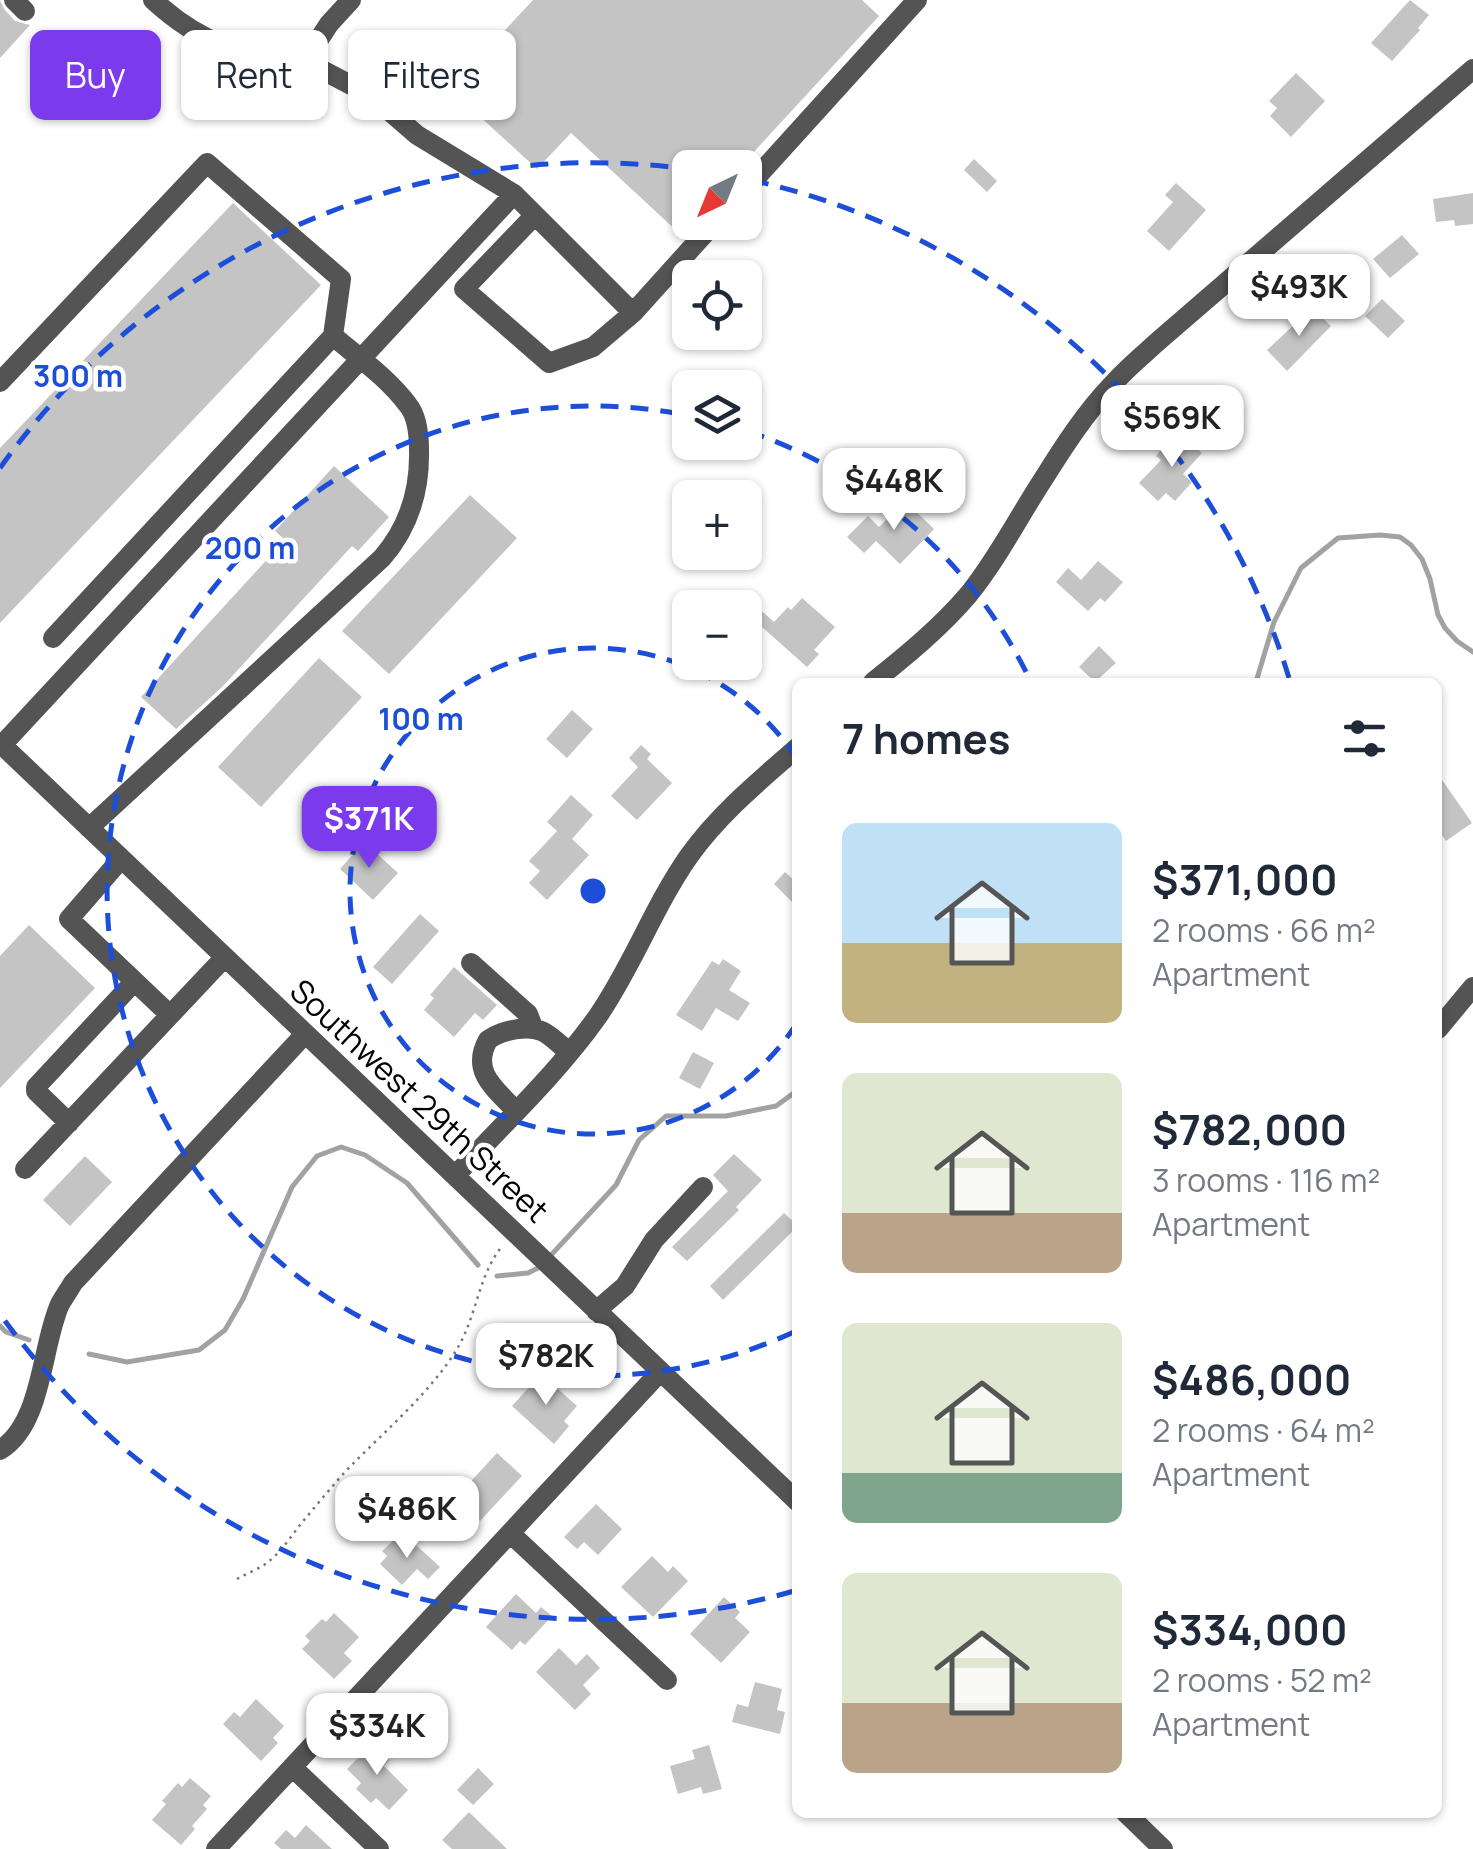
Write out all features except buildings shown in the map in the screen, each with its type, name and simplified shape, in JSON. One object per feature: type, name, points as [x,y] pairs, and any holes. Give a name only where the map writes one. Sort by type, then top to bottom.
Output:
[{"type":"street","points":[[153,0],[190,30]]},
{"type":"street","points":[[324,30],[351,0]]},
{"type":"street","points":[[762,171],[918,0]]},
{"type":"street","points":[[328,72],[372,96],[417,134],[514,194],[633,313]]},
{"type":"street","points":[[878,678],[949,616],[969,593],[1063,448],[1112,384],[1182,320],[1470,77]]},
{"type":"street","points":[[0,382],[208,163],[341,278],[332,336],[54,638]]},
{"type":"street","points":[[1,744],[514,194]]},
{"type":"street","points":[[534,216],[464,289],[549,364],[594,346],[633,313],[699,240]]},
{"type":"street","points":[[89,828],[396,542],[416,496],[420,475],[419,434],[412,408],[332,336]]},
{"type":"street","name":"Southwest 29th Street","points":[[1,744],[792,1496]]},
{"type":"street","points":[[455,1176],[569,1052],[610,999],[672,885],[703,838],[737,801],[792,752]]},
{"type":"street","points":[[121,859],[69,919],[169,1014]]},
{"type":"street","points":[[26,1168],[224,958]]},
{"type":"street","points":[[471,963],[528,1014],[533,1027]]},
{"type":"street","points":[[69,1123],[36,1088],[134,982]]},
{"type":"street","points":[[1442,1024],[1473,988]]},
{"type":"street","points":[[516,1111],[489,1081],[480,1061],[488,1040],[498,1033],[533,1027],[569,1052]]},
{"type":"street","points":[[0,1450],[18,1434],[30,1410],[61,1302],[73,1283],[305,1034]]},
{"type":"street","points":[[596,1311],[625,1286],[654,1240],[703,1187]]},
{"type":"street","points":[[216,1849],[660,1372]]},
{"type":"street","points":[[510,1533],[667,1680]]},
{"type":"street","points":[[292,1767],[379,1849]]},
{"type":"street","points":[[1131,1818],[1163,1849]]},
{"type":"path","points":[[237,1578],[266,1564],[282,1548],[338,1480],[446,1366],[471,1319],[495,1254],[514,1233]]},
{"type":"waterway","points":[[1257,678],[1274,622],[1301,568],[1338,538],[1380,535],[1400,537],[1411,545],[1422,559],[1445,628],[1473,652]]},
{"type":"waterway","points":[[552,1254],[616,1185],[639,1140],[666,1116],[726,1116],[776,1106],[792,1094]]},
{"type":"waterway","points":[[89,1354],[127,1362],[199,1350],[225,1330],[243,1299],[292,1187],[317,1156],[341,1147],[365,1155],[407,1183],[478,1265]]},
{"type":"waterway","points":[[497,1276],[538,1268]]},
{"type":"waterway","points":[[0,1326],[29,1340]]}]
